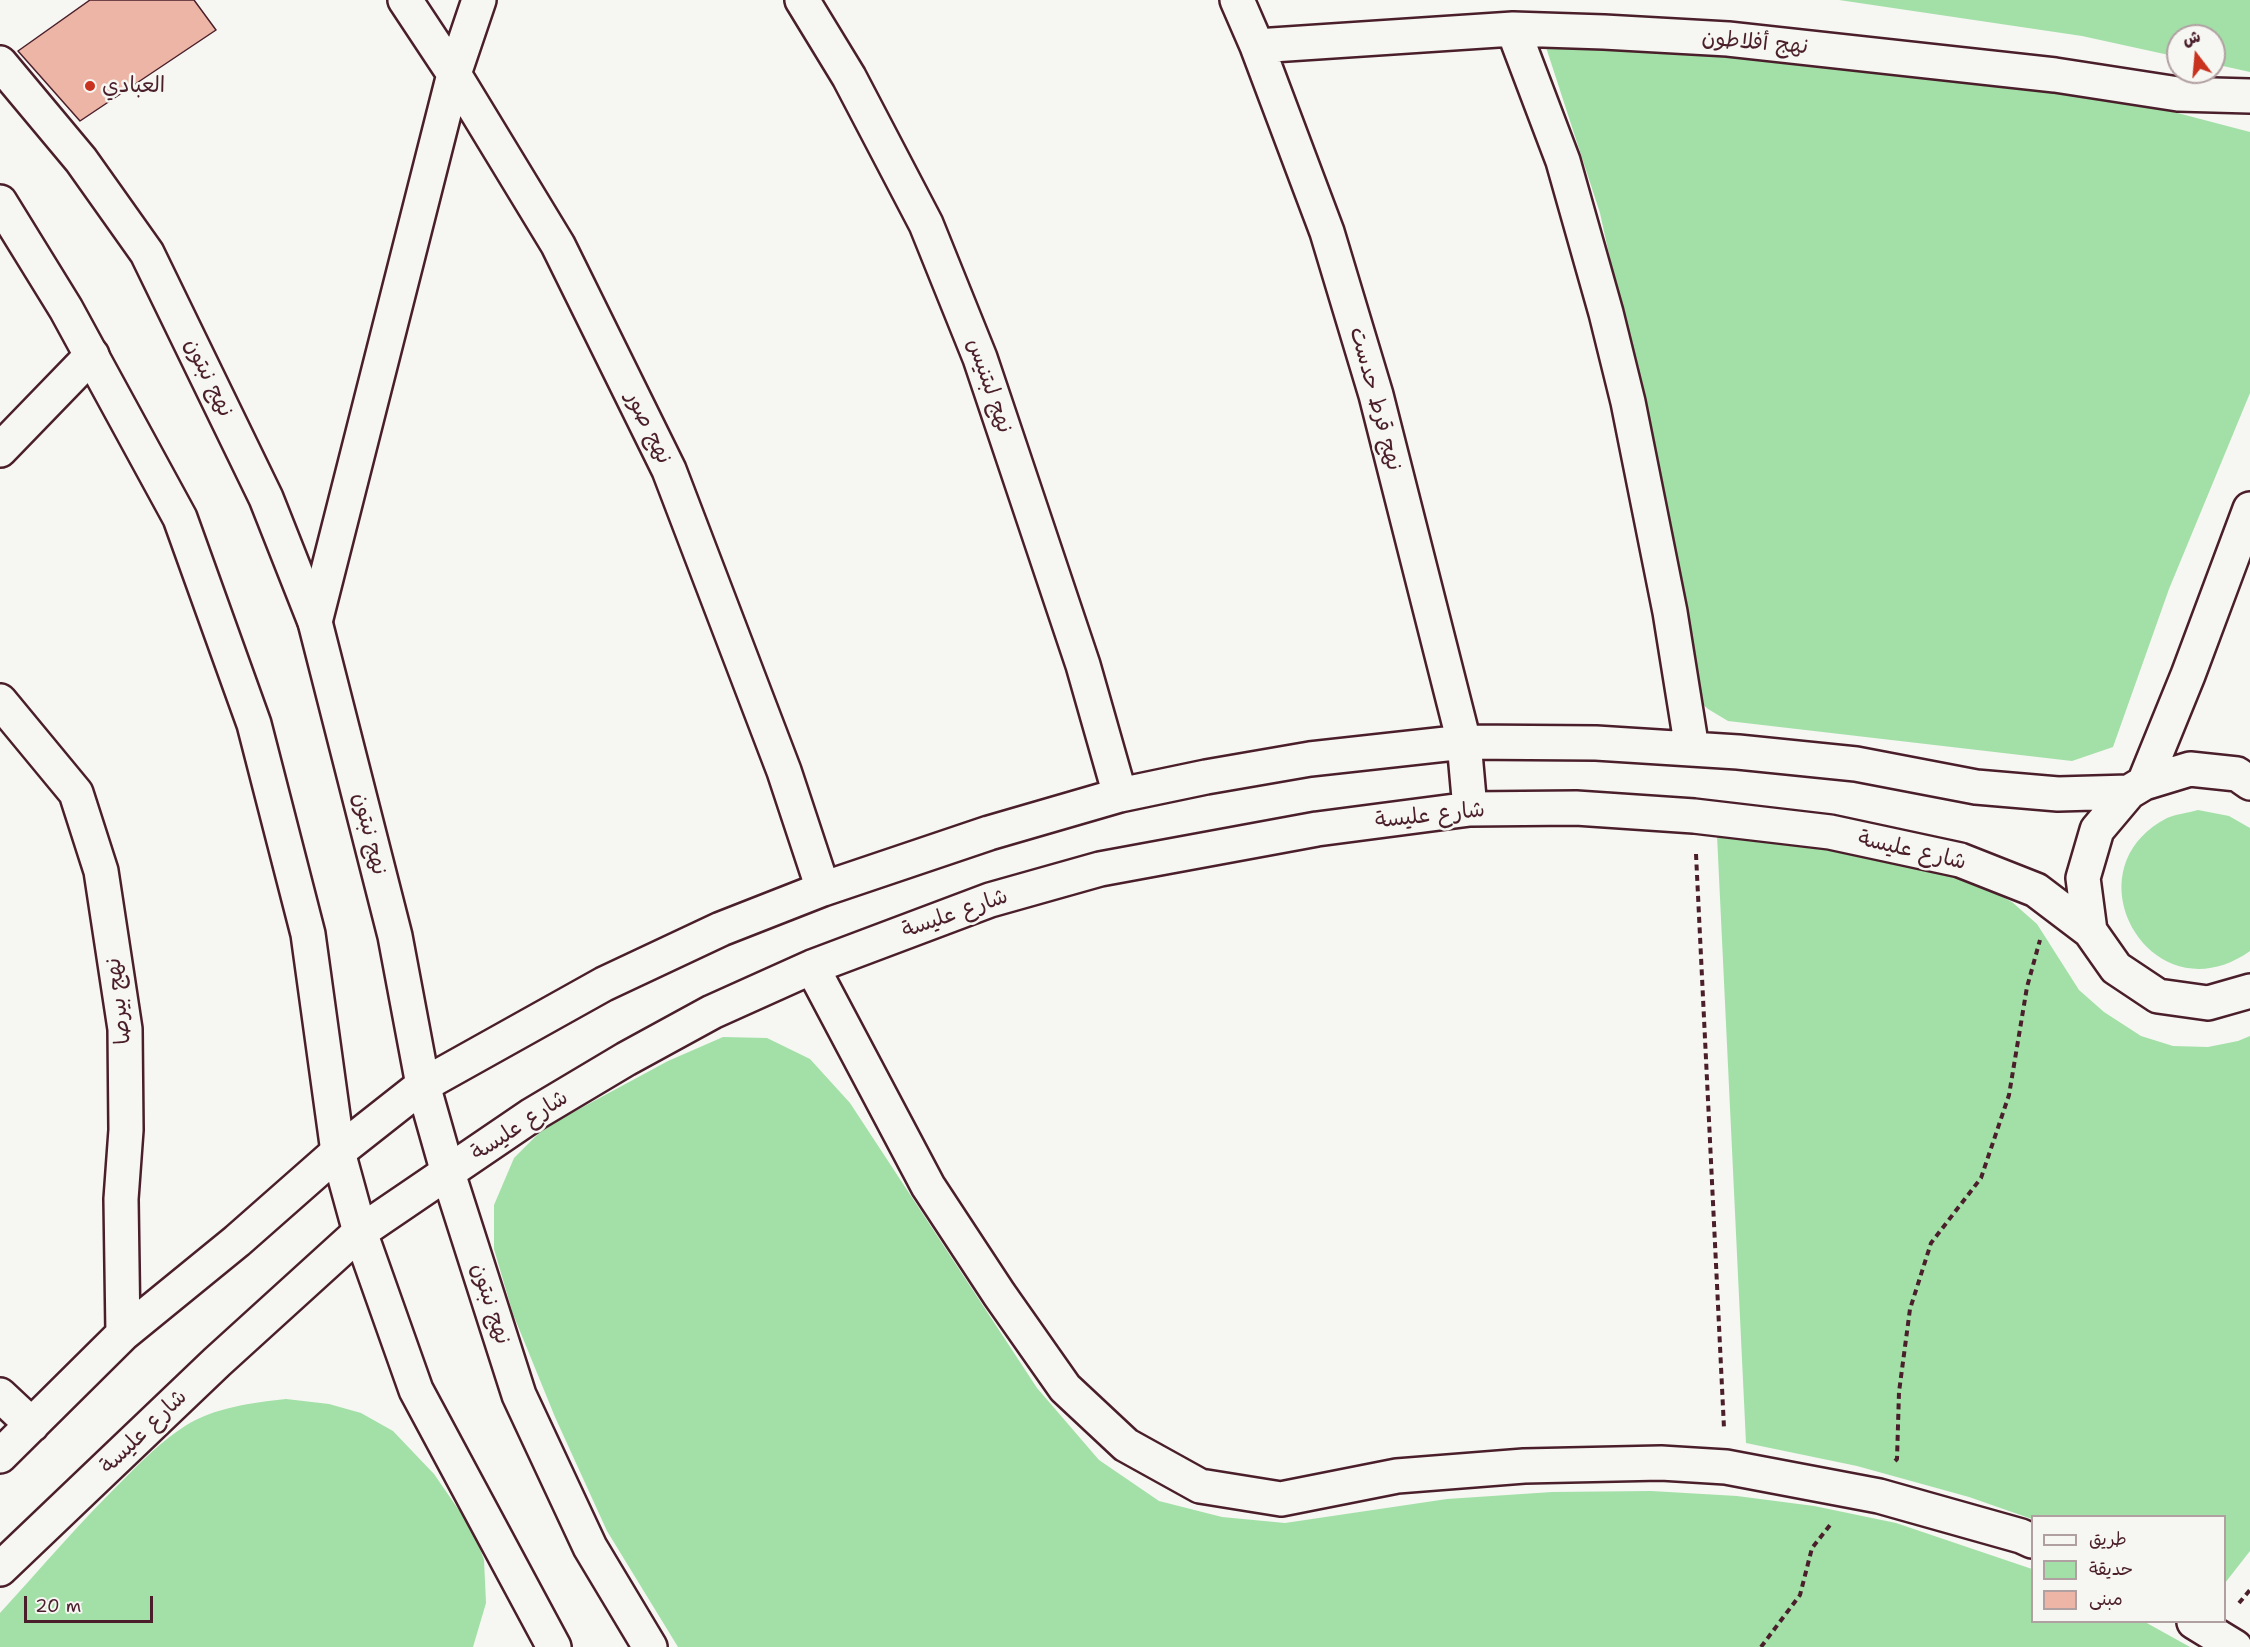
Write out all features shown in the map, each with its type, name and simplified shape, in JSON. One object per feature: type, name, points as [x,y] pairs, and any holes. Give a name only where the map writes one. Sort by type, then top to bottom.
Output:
[{"type":"street","name":"نهج صور","points":[[405,0],[454,74],[558,245],[669,470],[784,771],[823,889]]},
{"type":"street","points":[[315,622],[454,74],[479,0]]},
{"type":"street","name":"نهج لبتنيس","points":[[802,0],[849,77],[926,224],[972,338],[1083,665],[1120,795]]},
{"type":"street","name":"نهج قرط حدست","points":[[1237,0],[1257,46],[1327,232],[1373,384],[1464,742],[1470,809]]},
{"type":"street","points":[[1513,29],[1563,161],[1626,391],[1670,612],[1692,749]]},
{"type":"street","name":"نهج أفلاطون","points":[[1257,46],[1513,29],[1728,39],[2055,75],[2178,94],[2250,96]]},
{"type":"street","name":"نهج نبتون","points":[[0,63],[81,160],[147,253],[266,498],[315,622],[395,936],[423,1085],[448,1173],[519,1395],[590,1547],[650,1647]]},
{"type":"street","points":[[0,202],[66,309],[180,518],[254,724],[308,934],[338,1152],[360,1232],[417,1390],[554,1647]]},
{"type":"street","points":[[0,450],[92,355]]},
{"type":"street","points":[[2250,509],[2188,675],[2137,788],[2097,830],[2083,878],[2090,931],[2116,968],[2158,996],[2208,1003],[2250,1000]]},
{"type":"street","name":"نهج بيرصا","points":[[0,701],[76,793],[102,871],[125,1029],[126,1130],[121,1199],[123,1334]]},
{"type":"street","points":[[0,1456],[123,1334],[237,1241],[338,1152],[423,1085],[604,984],[721,929],[823,889],[989,834],[1120,795],[1310,759],[1464,742],[1596,743],[1692,749],[1856,764],[1976,787],[2058,794],[2137,788],[2190,769],[2237,774],[2250,783]]},
{"type":"street","name":"شارع عليسة","points":[[0,1569],[217,1362],[360,1232],[532,1115],[626,1059],[712,1012],[812,967],[990,900],[1100,869],[1317,829],[1470,809],[1576,808],[1694,816],[1830,832],[1960,860],[2036,890],[2090,931]]},
{"type":"street","points":[[812,967],[928,1186],[999,1294],[1065,1388],[1126,1444],[1200,1486],[1281,1499],[1397,1476],[1524,1466],[1661,1463],[1726,1467],[1858,1491],[2031,1541]]},
{"type":"street","points":[[2208,1003],[2250,992]]},
{"type":"street","points":[[0,1395],[32,1425]]},
{"type":"street","points":[[2196,1623],[2235,1647]]},
{"type":"path","points":[[1694,816],[1726,1467]]},
{"type":"path","points":[[1761,1647],[1800,1595],[1812,1548],[1858,1491],[1897,1459],[1899,1392],[1910,1309],[1931,1243],[1981,1178],[2009,1095],[2027,987],[2051,902]]},
{"type":"green space","points":[[1839,0],[2250,0],[2250,72],[2226,67],[2226,24],[2166,24],[2166,54],[2082,36]]},
{"type":"green space","points":[[1542,35],[2082,88],[2250,132],[2250,393],[2169,589],[2113,747],[2072,761],[1728,721],[1708,709],[1689,692],[1624,323],[1600,213]]},
{"type":"green space","points":[[2198,810],[2229,816],[2250,828],[2250,951],[2214,967],[2182,967],[2154,953],[2134,930],[2123,902],[2123,871],[2137,842],[2167,818]]},
{"type":"green space","points":[[1717,835],[1774,839],[1872,856],[1968,879],[2012,902],[2037,924],[2079,990],[2104,1012],[2141,1036],[2173,1046],[2208,1047],[2250,1036],[2250,1551],[2226,1582],[2226,1515],[2031,1515],[2031,1519],[1969,1497],[1857,1466],[1746,1443]]},
{"type":"green space","points":[[723,1037],[767,1038],[810,1059],[850,1103],[1037,1388],[1099,1460],[1159,1501],[1222,1517],[1285,1523],[1447,1499],[1552,1492],[1651,1491],[1737,1496],[1814,1506],[1896,1523],[2031,1569],[2031,1623],[2147,1623],[2190,1647],[678,1647],[607,1531],[555,1417],[513,1314],[494,1249],[494,1205],[514,1158],[544,1128],[668,1061]]},
{"type":"green space","points":[[286,1399],[329,1404],[361,1413],[393,1431],[434,1474],[474,1532],[484,1560],[486,1603],[473,1647],[0,1647],[0,1613],[94,1510],[162,1443],[185,1426],[209,1414],[247,1404]]},
{"type":"building","name":"العبادي","points":[[90,0],[194,0],[216,30],[80,121],[18,51]]},
{"type":"place","name":"العبادي","points":[[90,86]]}]
